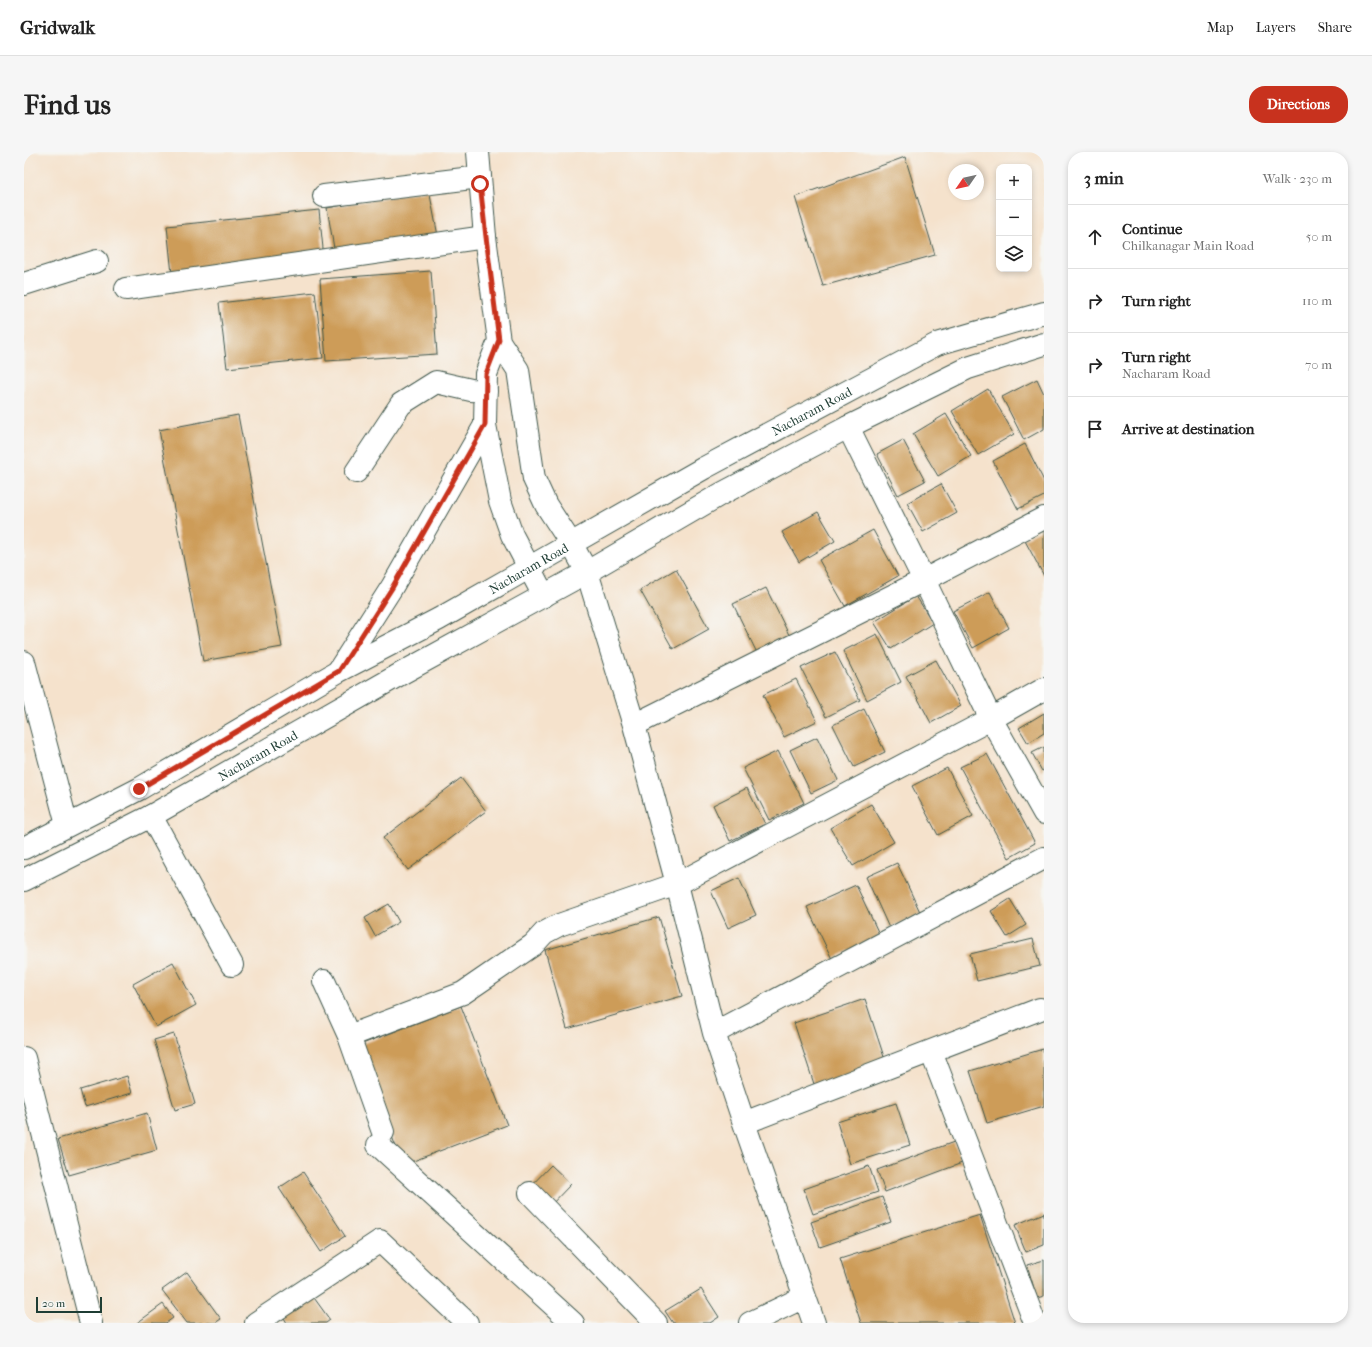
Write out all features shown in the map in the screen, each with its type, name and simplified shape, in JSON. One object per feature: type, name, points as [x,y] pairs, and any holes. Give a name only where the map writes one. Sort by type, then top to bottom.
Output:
[{"type":"street","points":[[478,152],[486,237],[499,340],[518,370],[534,479],[546,505],[572,545],[587,572],[634,725],[677,884],[714,1033],[814,1323]]},
{"type":"street","points":[[324,196],[480,177]]},
{"type":"street","points":[[126,289],[486,237]]},
{"type":"street","points":[[24,284],[97,261]]},
{"type":"street","name":"Nacharam Road","points":[[24,848],[139,789],[339,671],[439,619],[529,569],[704,468],[937,344],[1044,313]]},
{"type":"street","points":[[499,340],[486,374],[485,425],[500,501],[512,535],[544,596]]},
{"type":"street","name":"Nacharam Road","points":[[24,880],[151,816],[397,676],[587,572],[721,494],[848,427],[968,368],[1044,344]]},
{"type":"street","points":[[356,472],[401,404],[436,382],[471,390],[486,391]]},
{"type":"street","points":[[339,671],[392,588],[485,425]]},
{"type":"street","points":[[848,427],[991,719],[1044,813]]},
{"type":"street","points":[[634,725],[924,580],[1044,518]]},
{"type":"street","points":[[24,662],[67,825]]},
{"type":"street","points":[[348,1036],[463,993],[529,948],[544,933],[559,924],[677,884],[991,719],[1044,689]]},
{"type":"street","points":[[151,816],[232,965]]},
{"type":"street","points":[[714,1033],[1044,858]]},
{"type":"street","points":[[324,981],[348,1036],[380,1138],[573,1323]]},
{"type":"street","points":[[744,1123],[1040,1009]]},
{"type":"street","points":[[931,1051],[1035,1323]]},
{"type":"street","points":[[24,1058],[91,1323]]},
{"type":"street","points":[[530,1193],[656,1323]]},
{"type":"street","points":[[256,1323],[380,1242],[467,1323]]},
{"type":"street","points":[[750,1323],[804,1297]]},
{"type":"building","points":[[905,157],[935,255],[823,286],[795,197]]},
{"type":"building","points":[[429,190],[438,236],[335,254],[327,208]]},
{"type":"building","points":[[319,210],[324,258],[172,274],[167,226]]},
{"type":"building","points":[[431,271],[437,354],[326,361],[320,279]]},
{"type":"building","points":[[315,292],[323,358],[227,368],[219,303]]},
{"type":"building","points":[[1037,379],[1044,394],[1044,429],[1024,440],[1002,397]]},
{"type":"building","points":[[988,389],[1014,434],[978,455],[952,411]]},
{"type":"building","points":[[946,414],[971,456],[938,476],[913,434]]},
{"type":"building","points":[[238,415],[282,647],[203,661],[159,430]]},
{"type":"building","points":[[903,440],[925,481],[898,495],[877,454]]},
{"type":"building","points":[[1025,444],[1044,481],[1044,496],[1018,509],[993,461]]},
{"type":"building","points":[[941,484],[957,513],[923,532],[907,503]]},
{"type":"building","points":[[818,512],[835,541],[799,562],[782,532]]},
{"type":"building","points":[[1044,529],[1044,576],[1024,539]]},
{"type":"building","points":[[873,530],[898,576],[845,606],[819,560]]},
{"type":"building","points":[[676,569],[709,629],[673,649],[640,590]]},
{"type":"building","points":[[766,588],[792,641],[759,657],[733,604]]},
{"type":"building","points":[[990,592],[1009,628],[973,648],[953,611]]},
{"type":"building","points":[[916,596],[933,623],[891,649],[874,622]]},
{"type":"building","points":[[877,634],[901,682],[867,700],[843,651]]},
{"type":"building","points":[[835,652],[860,700],[826,717],[801,668]]},
{"type":"building","points":[[936,660],[961,706],[931,723],[906,676]]},
{"type":"building","points":[[796,679],[817,721],[784,737],[763,695]]},
{"type":"building","points":[[864,709],[885,752],[854,767],[833,725]]},
{"type":"building","points":[[1044,713],[1044,733],[1028,743],[1019,728]]},
{"type":"building","points":[[817,737],[838,780],[811,793],[790,750]]},
{"type":"building","points":[[1044,747],[1044,770],[1042,771],[1032,753]]},
{"type":"building","points":[[778,751],[804,803],[769,820],[743,768]]},
{"type":"building","points":[[987,754],[1035,843],[1009,858],[960,767]]},
{"type":"building","points":[[947,768],[973,816],[938,835],[912,786]]},
{"type":"building","points":[[461,778],[486,811],[408,870],[383,838]]},
{"type":"building","points":[[747,788],[765,824],[730,841],[713,805]]},
{"type":"building","points":[[871,804],[894,842],[853,866],[830,828]]},
{"type":"building","points":[[897,863],[921,914],[889,928],[866,877]]},
{"type":"building","points":[[739,878],[756,915],[728,928],[711,891]]},
{"type":"building","points":[[856,885],[880,936],[832,959],[807,907]]},
{"type":"building","points":[[1010,899],[1026,925],[1007,937],[991,911]]},
{"type":"building","points":[[389,904],[399,922],[375,936],[365,918]]},
{"type":"building","points":[[659,917],[682,996],[567,1029],[545,950]]},
{"type":"building","points":[[1033,939],[1040,966],[977,981],[970,954]]},
{"type":"building","points":[[173,962],[196,1005],[156,1027],[133,984]]},
{"type":"building","points":[[865,999],[886,1063],[815,1087],[794,1023]]},
{"type":"building","points":[[461,1006],[507,1125],[403,1165],[357,1046]]},
{"type":"building","points":[[174,1034],[195,1104],[175,1110],[154,1040]]},
{"type":"building","points":[[1043,1049],[1044,1106],[987,1123],[970,1071]]},
{"type":"building","points":[[127,1076],[132,1093],[85,1107],[80,1090]]},
{"type":"building","points":[[896,1103],[910,1145],[850,1164],[837,1122]]},
{"type":"building","points":[[147,1113],[157,1150],[69,1175],[58,1139]]},
{"type":"building","points":[[954,1142],[962,1163],[885,1192],[877,1170]]},
{"type":"building","points":[[551,1165],[571,1184],[549,1207],[529,1188]]},
{"type":"building","points":[[869,1166],[878,1192],[813,1214],[804,1189]]},
{"type":"building","points":[[303,1172],[345,1236],[321,1252],[279,1188]]},
{"type":"building","points":[[882,1197],[891,1222],[820,1247],[811,1222]]},
{"type":"building","points":[[1044,1213],[1044,1245],[1026,1252],[1015,1225]]},
{"type":"building","points":[[980,1215],[1015,1323],[861,1323],[840,1259]]},
{"type":"building","points":[[1044,1260],[1044,1296],[1037,1298],[1027,1265]]},
{"type":"building","points":[[187,1272],[221,1319],[215,1323],[187,1323],[162,1290]]},
{"type":"building","points":[[701,1289],[719,1317],[710,1323],[673,1323],[665,1311]]},
{"type":"building","points":[[312,1295],[330,1320],[326,1323],[287,1323],[283,1316]]},
{"type":"building","points":[[163,1304],[173,1318],[166,1323],[137,1323]]},
{"type":"route","points":[[139,789],[339,671],[392,588],[485,425],[486,374],[499,340],[480,184]]}]
